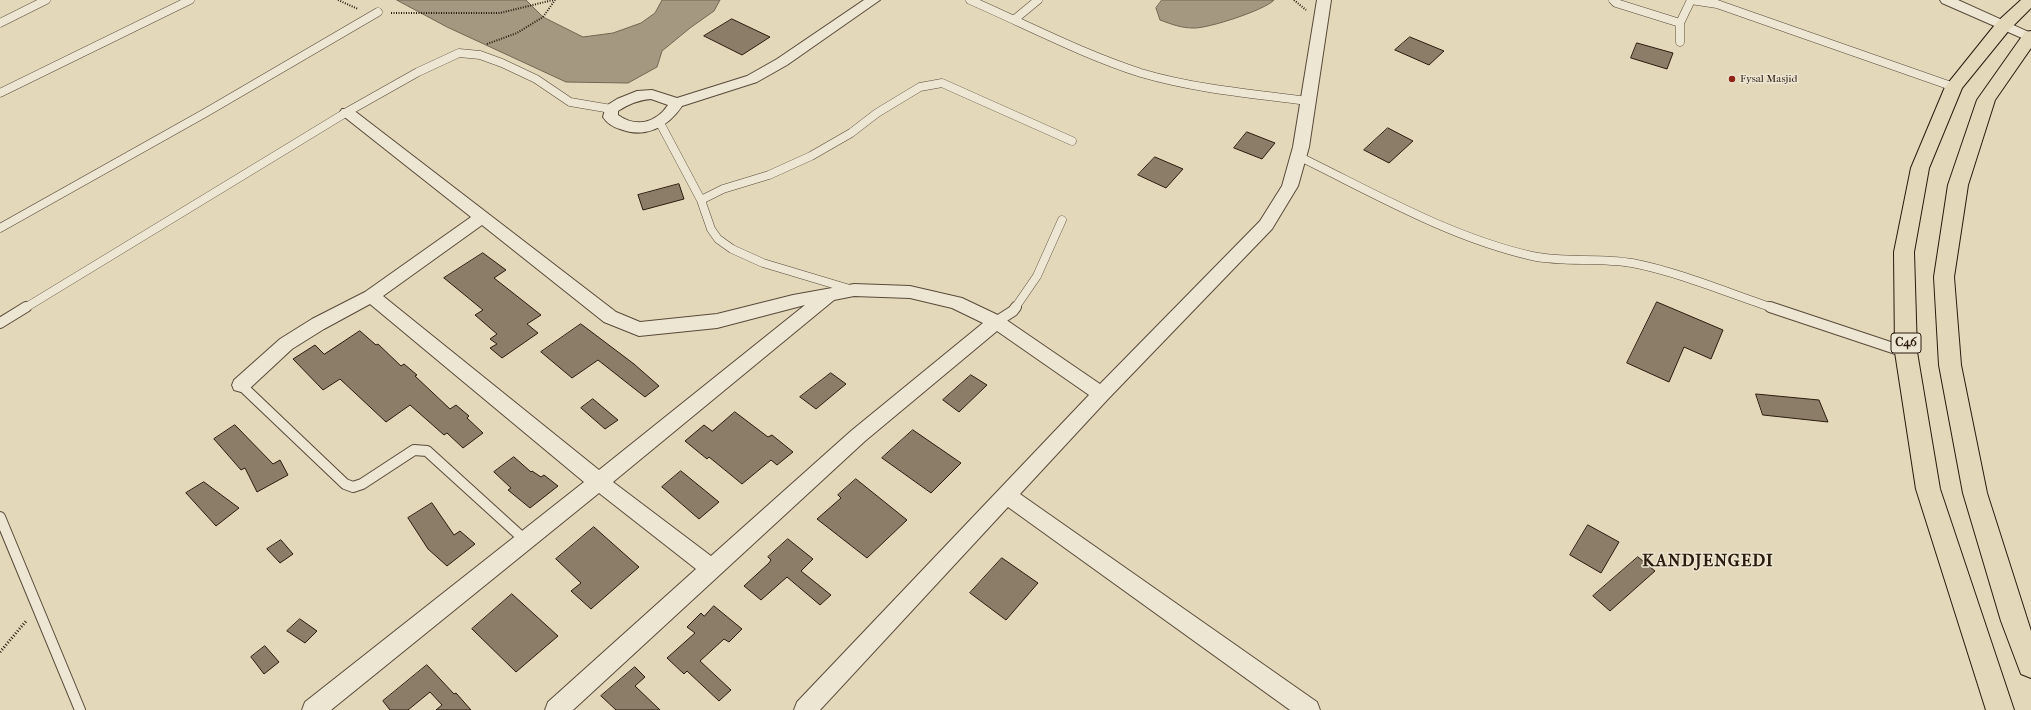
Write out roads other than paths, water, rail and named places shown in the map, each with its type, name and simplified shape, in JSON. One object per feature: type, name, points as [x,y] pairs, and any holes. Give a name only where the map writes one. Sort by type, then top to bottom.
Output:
[{"type":"main road","name":"C46","points":[[2000,710],[1928,489],[1906,352],[1904,252],[1920,168],[1954,87],[2004,25],[2030,0]]},
{"type":"main road","points":[[2031,37],[1986,100],[1958,185],[1944,277],[1950,365],[1975,493],[2014,621],[2031,665]]},
{"type":"street","points":[[677,103],[669,116],[660,123],[641,128],[627,127],[617,123],[610,117],[612,109],[622,102],[637,96],[652,94],[677,103],[707,95],[752,79],[782,62],[873,0]]},
{"type":"street","points":[[805,710],[1101,394],[1266,225],[1290,186],[1298,156],[1309,101],[1324,0]]},
{"type":"street","points":[[1947,0],[2031,37]]},
{"type":"street","points":[[347,112],[610,316],[639,329],[717,321],[793,301],[854,290],[910,292],[956,303],[996,322],[1101,394]]},
{"type":"street","points":[[240,385],[270,360],[286,344],[318,324],[371,296],[482,217]]},
{"type":"street","points":[[313,710],[526,541],[830,294]]},
{"type":"street","points":[[371,296],[599,482],[712,569]]},
{"type":"street","points":[[556,710],[858,436],[996,322]]},
{"type":"street","points":[[1007,495],[1310,710]]},
{"type":"lane","points":[[0,23],[46,0]]},
{"type":"lane","points":[[0,93],[190,0]]},
{"type":"lane","points":[[970,0],[1107,60],[1142,73],[1199,87],[1309,101]]},
{"type":"lane","points":[[1015,19],[1038,0]]},
{"type":"lane","points":[[1613,0],[1616,3],[1680,23]]},
{"type":"lane","points":[[1680,42],[1680,23],[1690,0],[1717,4],[1744,12],[1954,87]]},
{"type":"lane","points":[[0,228],[205,113],[378,12]]},
{"type":"lane","points":[[0,323],[347,112],[418,72],[459,53],[480,55],[502,63],[536,79],[570,102],[612,109]]},
{"type":"lane","points":[[701,200],[723,189],[769,175],[810,156],[851,133],[877,114],[920,87],[942,83],[1072,140]]},
{"type":"lane","points":[[660,123],[701,200],[704,215],[712,231],[722,242],[772,267],[807,275],[854,290]]},
{"type":"lane","points":[[1298,156],[1437,224],[1478,240],[1533,256],[1631,263],[1663,271],[1906,352]]},
{"type":"lane","points":[[996,322],[1013,311],[1036,276],[1062,220]]},
{"type":"lane","points":[[240,385],[346,484],[353,487],[362,484],[414,450],[426,451],[526,541]]},
{"type":"lane","points":[[0,517],[80,710]]},
{"type":"place","name":"Fysal Masjid","points":[[1732,79]]},
{"type":"district","name":"KANDJENGEDI","points":[[1708,562]]}]
